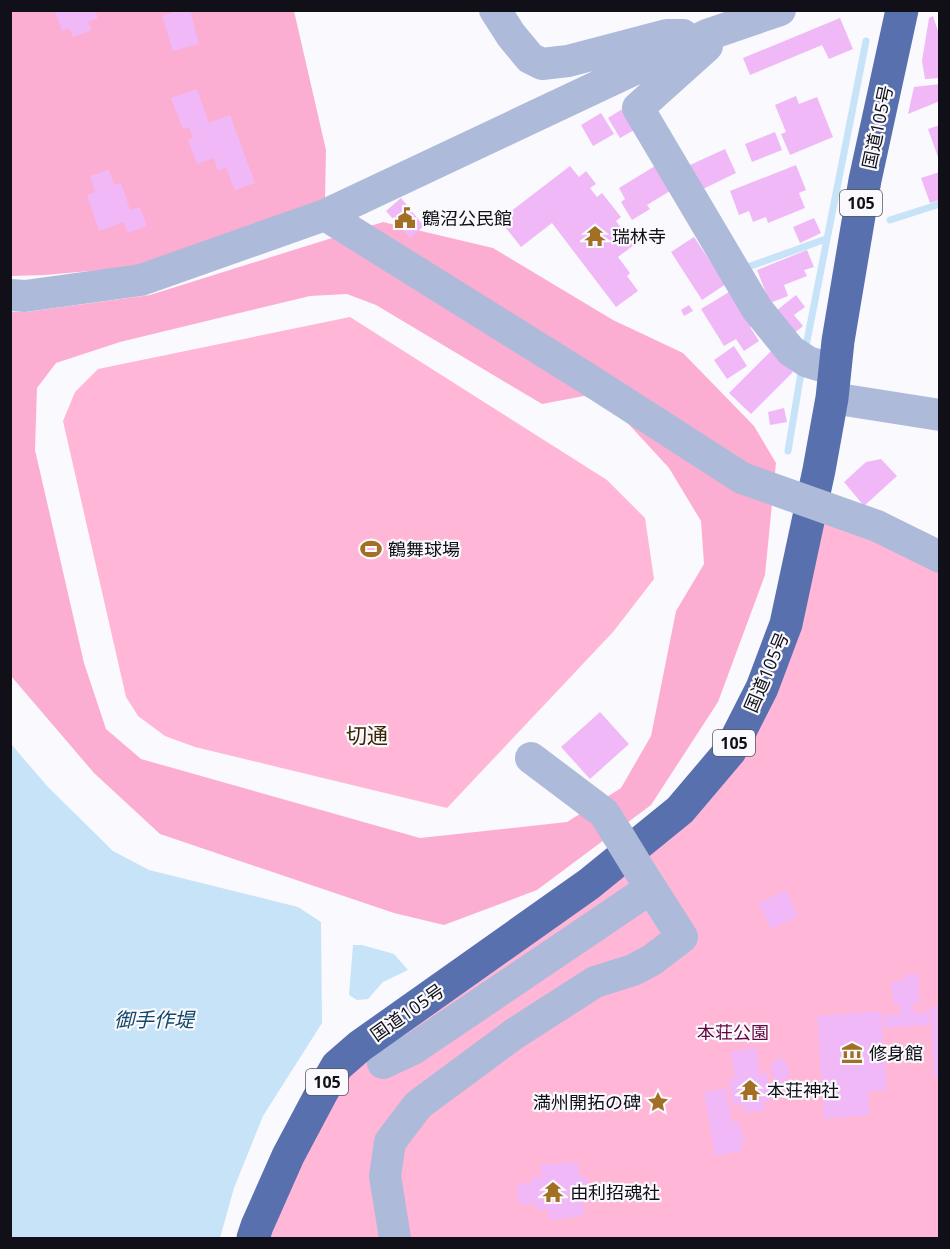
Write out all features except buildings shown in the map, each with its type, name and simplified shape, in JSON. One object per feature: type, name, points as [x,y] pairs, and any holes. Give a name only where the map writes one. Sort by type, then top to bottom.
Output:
[{"type":"highway","name":"国道105号","points":[[253,1239],[288,1156],[337,1066],[368,1040],[589,884],[634,861],[730,751],[762,688],[786,624],[819,470],[816,370],[838,341],[865,180],[902,10]]},
{"type":"street","points":[[495,10],[511,35],[530,58],[542,64],[568,61],[667,35],[717,32]]},
{"type":"street","points":[[10,295],[25,296],[141,280],[325,215],[717,32],[780,10]]},
{"type":"street","points":[[717,32],[638,108],[757,309],[816,370],[939,415]]},
{"type":"street","points":[[325,215],[742,478],[877,526],[939,557]]},
{"type":"street","points":[[395,1239],[385,1176],[390,1142],[418,1105],[514,1034],[596,982],[633,970],[652,960],[682,938],[604,813],[531,758]]},
{"type":"street","points":[[383,1064],[413,1049],[634,861]]},
{"type":"green space","name":"鶴舞球場","points":[[350,317],[607,480],[645,518],[654,579],[613,632],[447,808],[195,747],[165,736],[138,716],[126,697],[63,421],[75,392],[98,369]]},
{"type":"green space","name":"本荘公園","points":[[812,503],[939,557],[939,1238],[253,1238],[322,1092],[730,751]]},
{"type":"shaded area","points":[[10,11],[294,11],[326,150],[325,199],[135,267],[11,276]]},
{"type":"shaded area","points":[[383,222],[493,248],[613,320],[683,353],[754,426],[776,463],[765,575],[718,702],[651,805],[537,890],[444,925],[394,913],[160,834],[94,773],[11,676],[10,312],[26,312],[150,295]],"holes":[[[347,294],[376,305],[542,404],[584,396],[612,406],[669,468],[701,521],[704,564],[676,611],[651,736],[621,788],[567,822],[420,838],[141,759],[106,729],[84,663],[35,450],[37,388],[56,363],[120,342],[310,296]]]},
{"type":"water","name":"御手作堤","points":[[11,744],[48,787],[113,851],[149,870],[298,907],[321,922],[322,1023],[263,1116],[234,1188],[220,1238],[11,1238]]},
{"type":"water","points":[[353,945],[362,945],[394,954],[408,970],[383,982],[368,999],[357,1000],[349,995]]},
{"type":"waterway","points":[[805,351],[866,41]]},
{"type":"waterway","points":[[890,220],[940,204]]},
{"type":"waterway","points":[[745,268],[826,239]]},
{"type":"waterway","points":[[788,451],[802,367]]},
{"type":"place","name":"鶴沼公民館","points":[[405,218]]},
{"type":"place","name":"瑞林寺","points":[[595,236]]},
{"type":"place","name":"鶴舞球場","points":[[371,549]]},
{"type":"place","name":"修身館","points":[[852,1053]]},
{"type":"place","name":"本荘神社","points":[[750,1090]]},
{"type":"place","name":"満州開拓の碑","points":[[658,1102]]},
{"type":"place","name":"由利招魂社","points":[[553,1192]]},
{"type":"district","name":"切通","points":[[367,735]]}]
